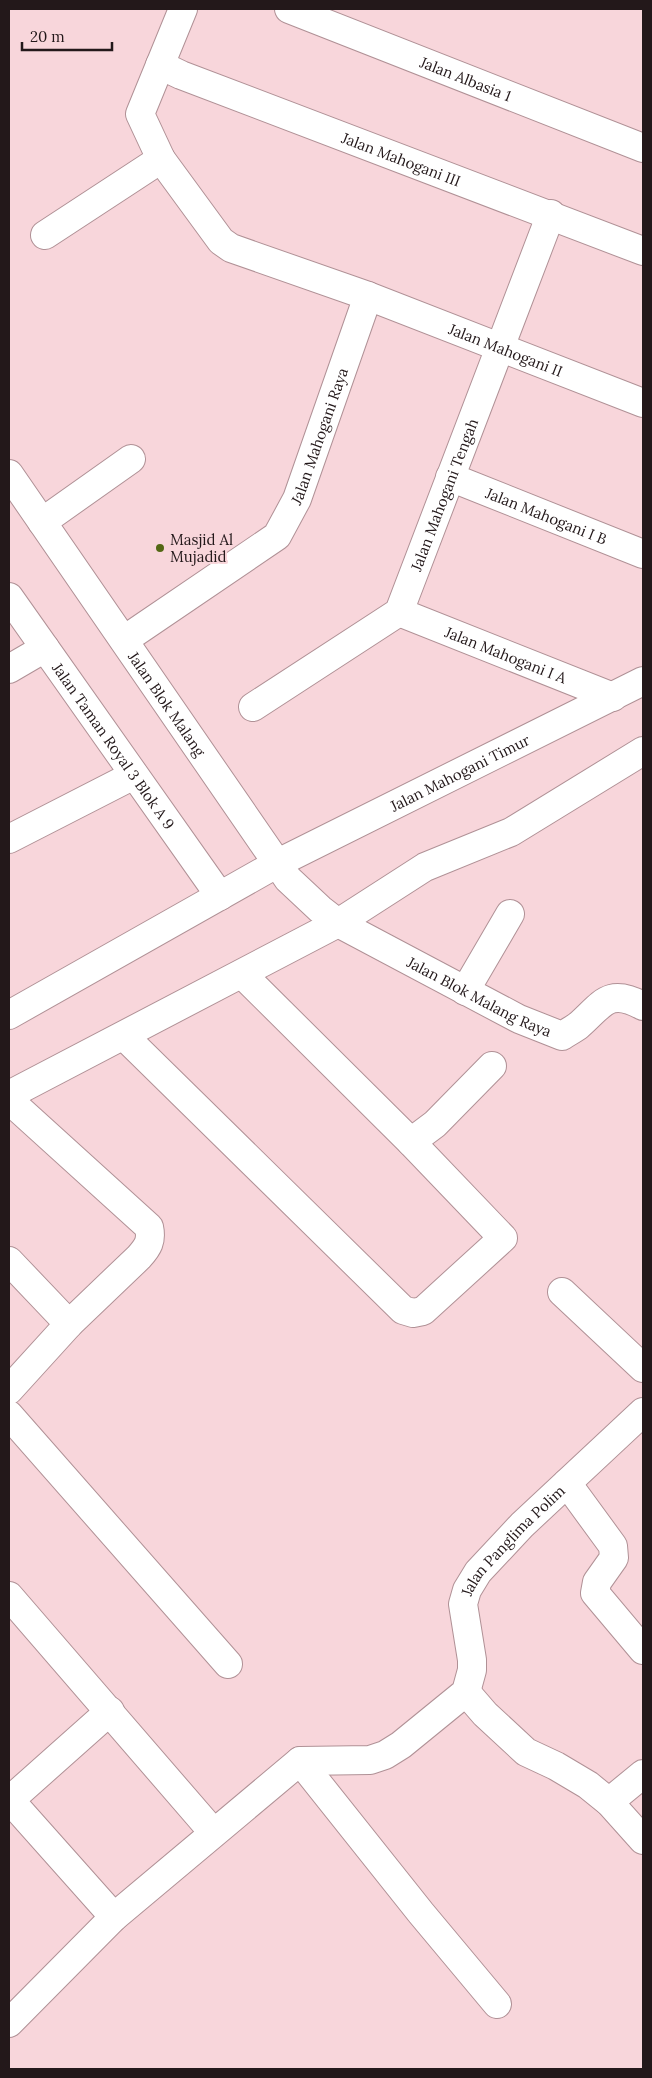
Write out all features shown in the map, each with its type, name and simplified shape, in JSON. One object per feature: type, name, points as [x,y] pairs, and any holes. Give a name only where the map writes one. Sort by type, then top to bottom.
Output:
[{"type":"street","points":[[183,9],[140,114],[156,148],[221,241],[230,248],[368,296]]},
{"type":"street","name":"Jalan Albasia 1","points":[[289,9],[643,148]]},
{"type":"street","name":"Jalan Mahogani III","points":[[160,65],[180,75],[550,214],[643,251]]},
{"type":"street","points":[[46,236],[156,148]]},
{"type":"street","name":"Jalan Mahogani Tengah","points":[[399,612],[550,214]]},
{"type":"street","name":"Jalan Mahogani II","points":[[368,296],[643,403]]},
{"type":"street","name":"Jalan Mahogani Raya","points":[[124,640],[277,536],[297,499],[368,296]]},
{"type":"street","points":[[42,522],[131,458]]},
{"type":"street","name":"Jalan Blok Malang","points":[[9,474],[283,871],[329,916]]},
{"type":"street","name":"Jalan Mahogani I B","points":[[450,477],[643,554]]},
{"type":"street","name":"Jalan Taman Royal 3 Blok A 9","points":[[9,597],[220,896]]},
{"type":"street","points":[[253,707],[399,612]]},
{"type":"street","name":"Jalan Mahogani I A","points":[[399,612],[613,697]]},
{"type":"street","points":[[9,669],[45,648]]},
{"type":"street","name":"Jalan Mahogani Timur","points":[[9,1015],[220,896],[283,871],[643,682]]},
{"type":"street","points":[[9,1095],[242,974],[329,916],[426,867],[511,832],[643,752]]},
{"type":"street","points":[[9,839],[134,774]]},
{"type":"street","points":[[465,991],[510,914]]},
{"type":"street","name":"Jalan Blok Malang Raya","points":[[329,916],[519,1019],[562,1036],[578,1026],[600,1004],[614,998],[636,1002],[643,1006]]},
{"type":"street","points":[[124,1036],[403,1310],[413,1313],[422,1311],[503,1238],[411,1142],[242,974]]},
{"type":"street","points":[[411,1142],[435,1124],[492,1066]]},
{"type":"street","points":[[9,1100],[149,1227],[151,1237],[148,1247],[69,1324],[9,1390]]},
{"type":"street","points":[[9,1262],[69,1324]]},
{"type":"street","points":[[562,1292],[643,1368]]},
{"type":"street","name":"Jalan Panglima Polim","points":[[466,1692],[472,1670],[463,1604],[467,1590],[478,1572],[522,1525],[643,1412]]},
{"type":"street","points":[[9,1415],[228,1664]]},
{"type":"street","points":[[568,1483],[613,1546],[614,1558],[597,1582],[595,1593],[643,1650]]},
{"type":"street","points":[[9,1596],[213,1832]]},
{"type":"street","points":[[9,2023],[114,1917],[213,1832],[300,1761],[328,1759],[370,1760],[385,1755],[402,1746],[466,1692],[485,1714],[526,1752],[556,1766],[588,1785],[609,1802],[643,1840]]},
{"type":"street","points":[[110,1712],[9,1800],[114,1917]]},
{"type":"street","points":[[300,1761],[421,1913],[497,2004]]},
{"type":"street","points":[[609,1802],[643,1774]]},
{"type":"place","name":"Masjid Al Mujadid","points":[[160,548]]}]
